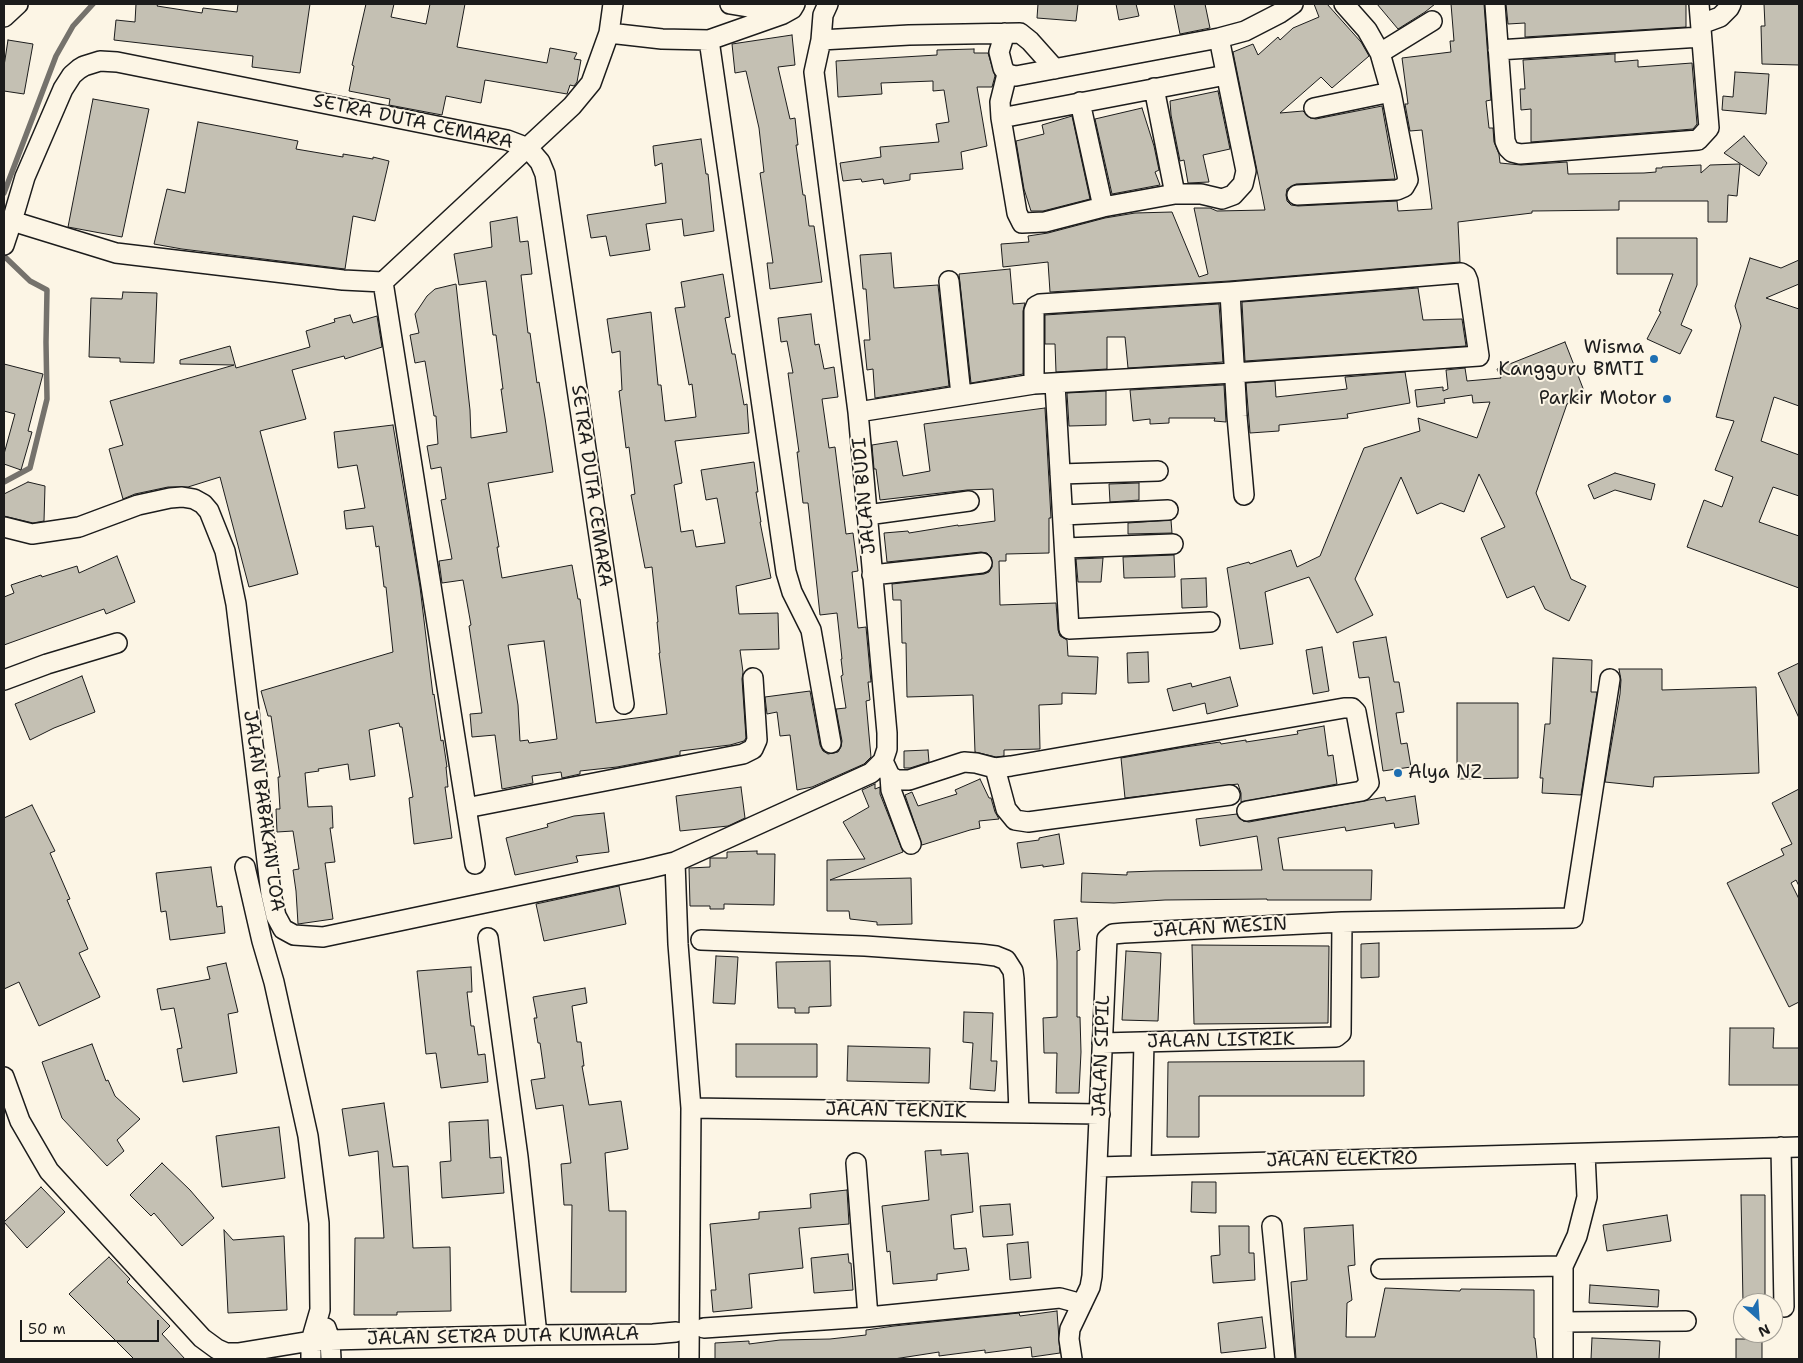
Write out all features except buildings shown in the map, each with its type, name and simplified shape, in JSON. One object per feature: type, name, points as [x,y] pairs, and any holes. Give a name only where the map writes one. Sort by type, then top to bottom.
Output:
[{"type":"street","points":[[4,17],[18,4]]},
{"type":"street","points":[[12,221],[116,253],[334,279],[383,282],[572,106],[591,83],[609,33],[613,4]]},
{"type":"street","points":[[730,4],[760,9],[774,4]]},
{"type":"street","points":[[609,33],[662,39],[709,40],[783,14],[792,9],[795,4]]},
{"type":"street","name":"JALAN BUDI","points":[[828,4],[823,15],[821,40],[814,72],[858,412],[888,733],[886,768]]},
{"type":"street","points":[[1005,33],[1000,52],[1003,68],[1007,74],[1016,76],[1219,38],[1245,31],[1293,4]]},
{"type":"street","points":[[1296,195],[1396,190],[1404,187],[1408,180],[1391,92],[1380,53],[1367,30],[1344,4]]},
{"type":"street","points":[[1495,4],[1506,141],[1508,148],[1512,152],[1520,154],[1698,140],[1709,128],[1698,4]]},
{"type":"street","points":[[1498,50],[1701,31],[1720,17],[1731,4]]},
{"type":"street","points":[[1380,53],[1432,21]]},
{"type":"street","points":[[821,40],[909,35],[1020,33],[1030,41],[1055,69]]},
{"type":"street","points":[[1007,74],[1000,102],[1001,118],[1017,213],[1022,223],[1045,222],[1103,207],[1175,194],[1201,194],[1222,199],[1233,195],[1243,184],[1246,171],[1219,38]]},
{"type":"street","points":[[709,40],[786,572],[792,592],[811,630],[831,743]]},
{"type":"street","name":"SETRA DUTA CEMARA","points":[[4,245],[25,177],[63,89],[72,74],[84,66],[100,61],[116,62],[488,136],[507,140],[528,148],[540,162],[545,174],[624,704]]},
{"type":"street","points":[[1001,118],[1226,75]]},
{"type":"street","points":[[1154,88],[1175,194]]},
{"type":"street","points":[[1314,108],[1391,92]]},
{"type":"street","points":[[1080,102],[1103,207]]},
{"type":"street","points":[[858,412],[1034,384],[1234,374],[1479,356],[1468,281],[1466,276],[1461,273],[1230,292],[1040,304],[1036,306],[1034,311],[1034,384]]},
{"type":"street","points":[[949,281],[961,395]]},
{"type":"street","points":[[383,282],[476,864]]},
{"type":"street","points":[[1230,292],[1234,374],[1244,495]]},
{"type":"street","points":[[1055,384],[1069,629],[1210,622]]},
{"type":"street","points":[[1060,474],[1158,471]]},
{"type":"street","name":"JALAN BABAKAN LOA","points":[[4,527],[32,534],[79,527],[138,505],[182,497],[194,499],[203,504],[209,511],[225,551],[236,604],[271,894],[276,916],[283,929],[294,935],[323,937],[675,862]]},
{"type":"street","points":[[867,515],[969,501]]},
{"type":"street","points":[[1063,515],[1168,510]]},
{"type":"street","points":[[1065,548],[1173,544]]},
{"type":"street","points":[[872,575],[982,563]]},
{"type":"street","points":[[4,680],[47,664],[117,643]]},
{"type":"street","points":[[466,808],[748,752],[753,749],[757,740],[753,678]]},
{"type":"street","points":[[1342,922],[1573,918],[1610,679]]},
{"type":"street","points":[[886,768],[897,780],[910,780],[964,762],[995,768],[1344,708],[1352,708],[1356,712],[1368,783],[1362,791],[1247,811]]},
{"type":"street","points":[[689,1359],[691,1108],[678,944],[675,862],[870,773],[886,768]]},
{"type":"street","points":[[886,768],[891,790],[911,844]]},
{"type":"street","points":[[995,768],[1006,809],[1015,820],[1028,822],[1230,795]]},
{"type":"street","points":[[245,867],[274,982],[308,1136],[319,1223],[320,1310],[311,1350]]},
{"type":"street","name":"JALAN MESIN","points":[[1106,945],[1107,939],[1113,934],[1342,922]]},
{"type":"street","name":"JALAN LISTRIK","points":[[1102,1042],[1332,1038],[1339,1035],[1342,922]]},
{"type":"street","points":[[488,938],[518,1157],[536,1335]]},
{"type":"street","points":[[701,940],[865,946],[980,954],[996,956],[1006,960],[1013,971],[1014,980],[1019,1113]]},
{"type":"street","name":"JALAN SIPIL","points":[[1072,1359],[1070,1329],[1092,1276],[1106,945]]},
{"type":"street","points":[[1141,1165],[1144,1042]]},
{"type":"street","name":"JALAN SETRA DUTA KUMALA","points":[[4,1078],[20,1121],[49,1172],[209,1345],[226,1353],[311,1350],[330,1340],[676,1332]]},
{"type":"street","name":"JALAN TEKNIK","points":[[691,1108],[1100,1114]]},
{"type":"street","points":[[1784,1307],[1790,1147]]},
{"type":"street","name":"JALAN ELEKTRO","points":[[1098,1167],[1790,1147]]},
{"type":"street","points":[[1563,1359],[1564,1266],[1577,1236],[1587,1197],[1585,1154]]},
{"type":"street","points":[[856,1163],[868,1317]]},
{"type":"street","points":[[1272,1226],[1285,1359]]},
{"type":"street","points":[[1381,1269],[1564,1266]]},
{"type":"street","points":[[704,1328],[868,1317],[1060,1298],[1082,1304]]},
{"type":"street","points":[[320,1310],[330,1340],[331,1359]]},
{"type":"street","points":[[1563,1322],[1686,1321]]},
{"type":"waterway","points":[[4,193],[56,56],[73,26],[93,4]]},
{"type":"waterway","points":[[4,256],[30,281],[47,290],[47,399],[30,468],[4,482]]},
{"type":"place","name":"Wisma Kangguru BMTI","points":[[1654,359]]},
{"type":"place","name":"Parkir Motor","points":[[1667,399]]},
{"type":"place","name":"Alya NZ","points":[[1398,773]]}]
